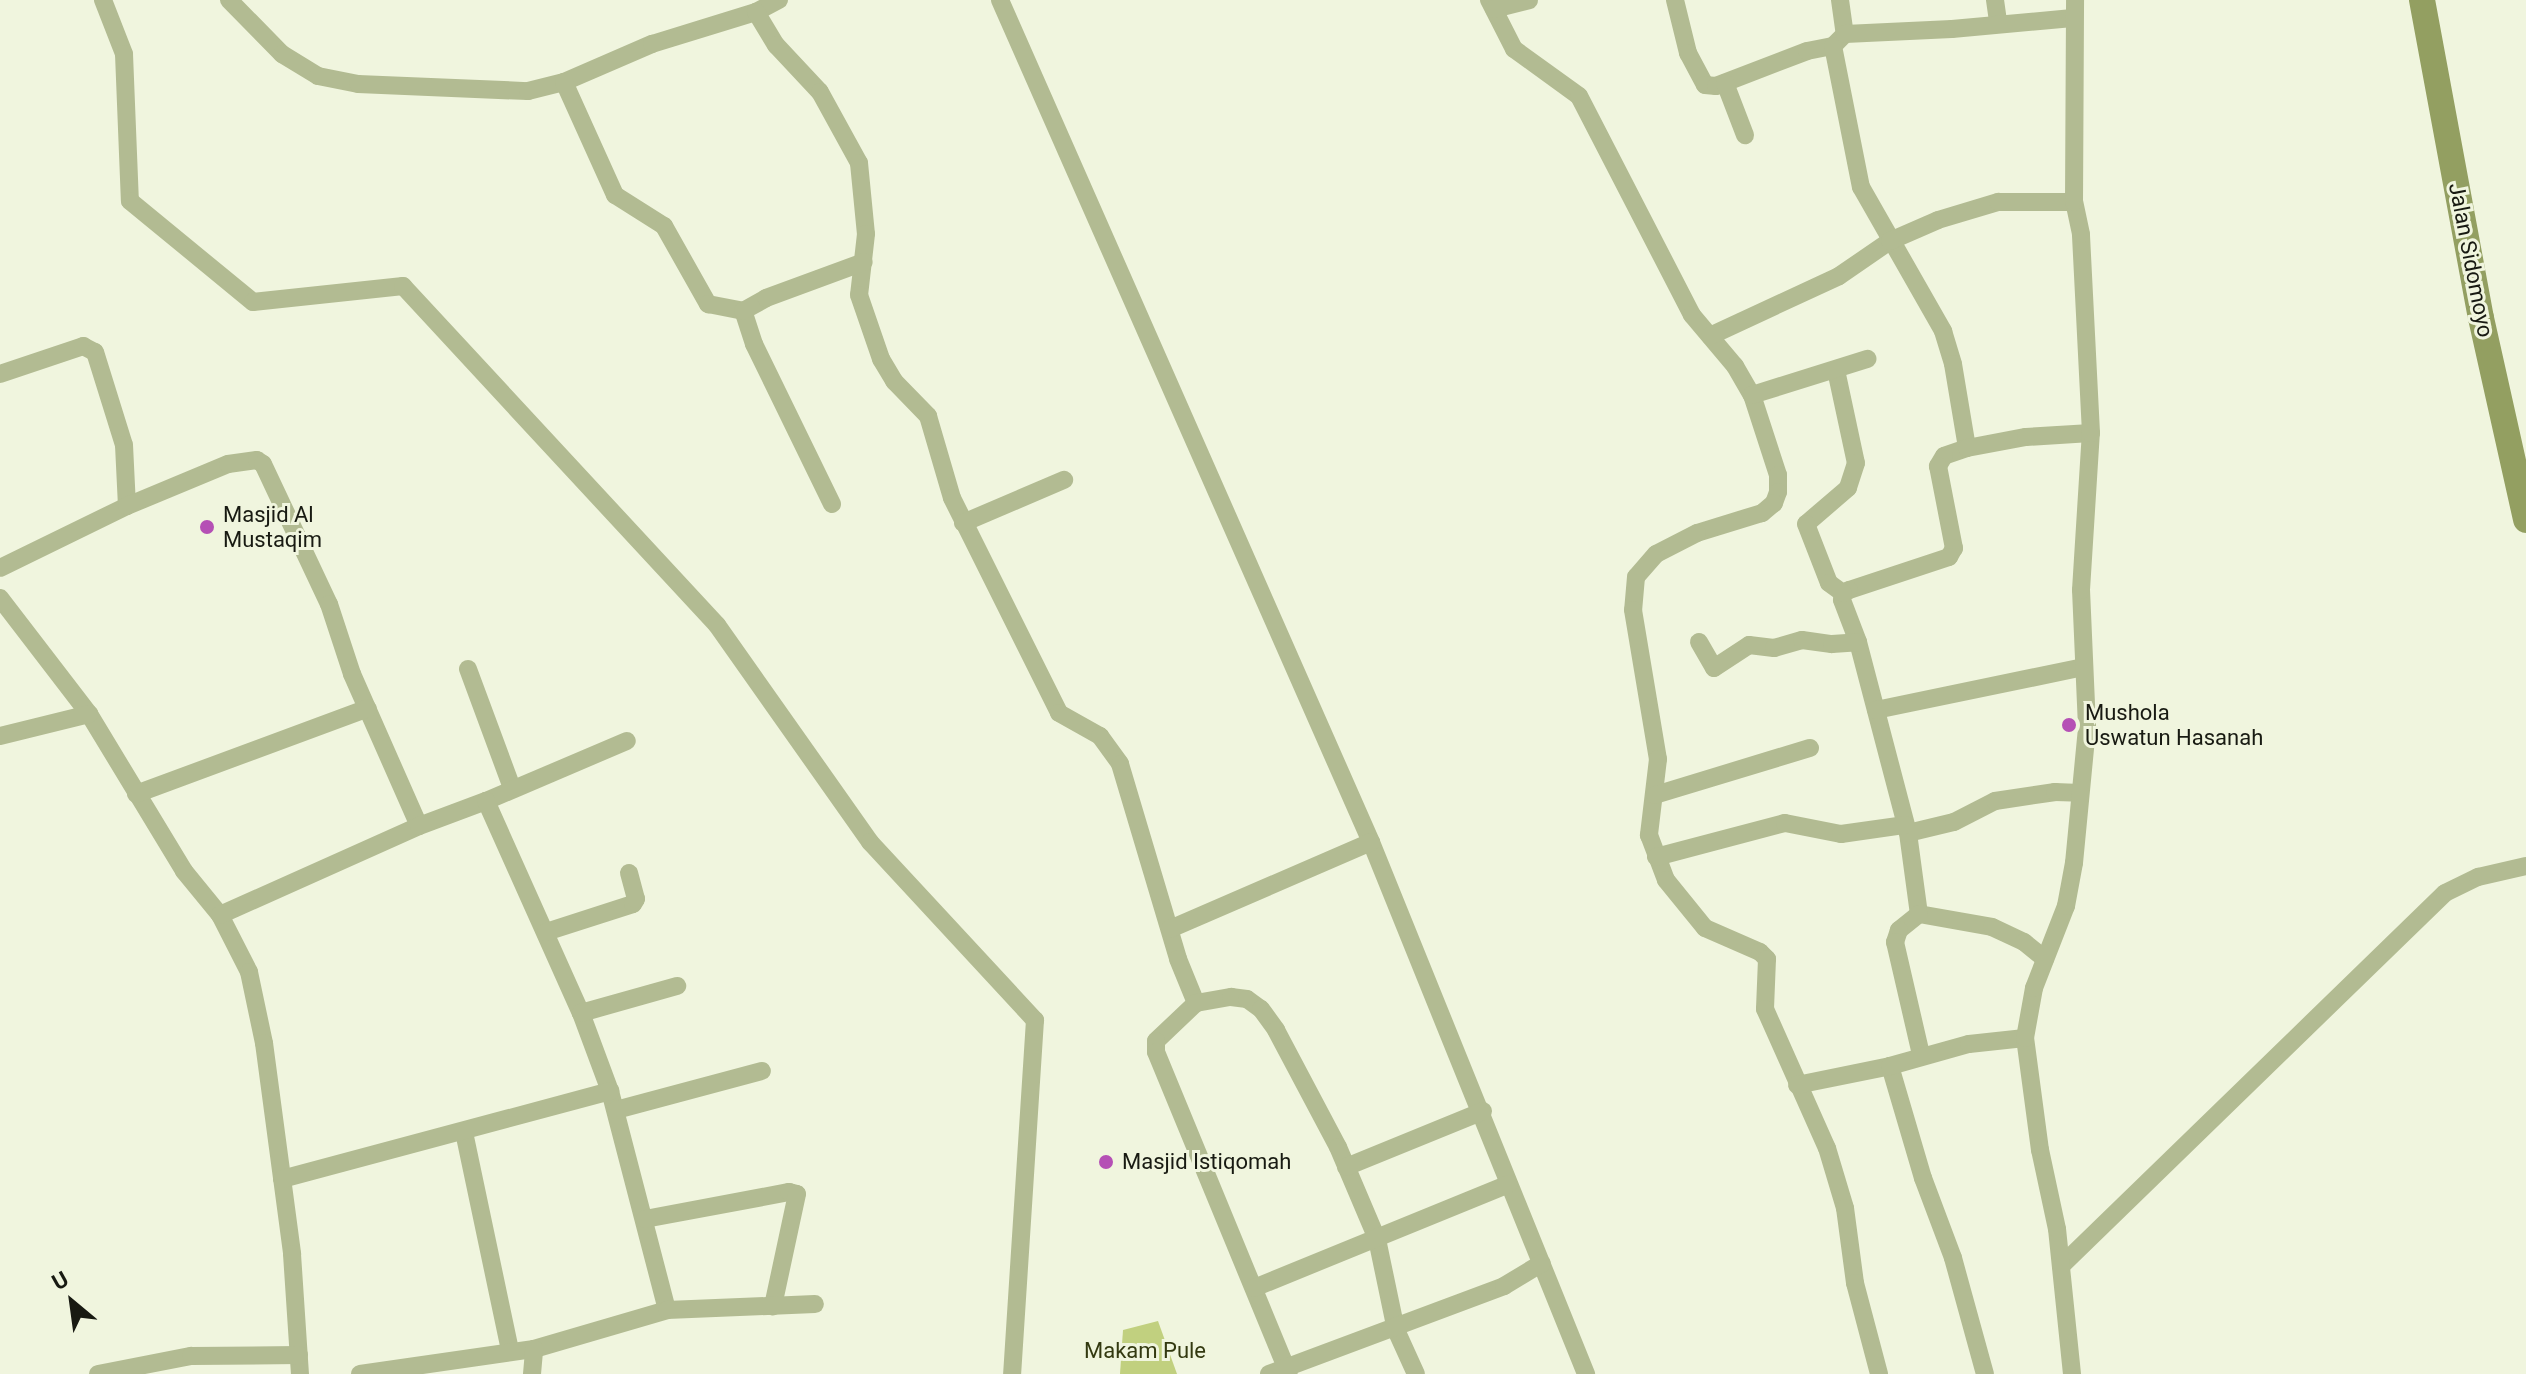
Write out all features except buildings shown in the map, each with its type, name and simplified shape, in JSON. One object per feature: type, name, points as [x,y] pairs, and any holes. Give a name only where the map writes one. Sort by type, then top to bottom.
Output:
[{"type":"main road","name":"Jalan Sidomoyo","points":[[2422,0],[2481,318],[2526,520]]},
{"type":"street","points":[[103,0],[124,54],[130,201],[253,302],[403,286],[717,625],[870,842],[1035,1020],[1012,1374]]},
{"type":"street","points":[[229,0],[282,54],[318,76],[358,84],[528,91],[564,82],[652,44],[756,12],[779,0]]},
{"type":"street","points":[[1000,0],[1072,156],[1371,842],[1483,1111],[1509,1184],[1586,1374]]},
{"type":"street","points":[[1529,0],[1492,4],[1514,49],[1579,96],[1692,315],[1735,366],[1752,395],[1778,475],[1778,492],[1774,503],[1762,513],[1697,533],[1656,554],[1636,577],[1633,610],[1658,759],[1649,835],[1666,880],[1705,928],[1760,952],[1767,959],[1765,1009],[1797,1085],[1821,1131],[1845,1208],[1855,1283],[1879,1374]]},
{"type":"street","points":[[1675,0],[1688,53],[1705,85],[1725,83],[1839,40],[1952,29],[2073,9],[2074,202],[2081,234],[2091,433],[2081,590],[2087,727],[2066,906],[2034,988],[2025,1038],[2061,1266],[2072,1374]]},
{"type":"street","points":[[1840,0],[1839,40],[1861,187],[1943,331],[1953,364],[1967,448]]},
{"type":"street","points":[[1995,0],[1998,22]]},
{"type":"street","points":[[756,12],[776,45],[820,92],[859,163],[864,186],[864,262],[859,295],[871,335],[894,381],[928,416],[952,498],[963,523],[1059,713],[1100,736],[1120,764],[1196,1003]]},
{"type":"street","points":[[564,82],[615,195],[664,226],[708,304],[715,308],[743,311],[766,298],[864,262]]},
{"type":"street","points":[[1725,83],[1745,135]]},
{"type":"street","points":[[1710,336],[1839,276],[1890,241],[1938,220],[1998,202],[2074,202]]},
{"type":"street","points":[[743,311],[754,344],[832,504]]},
{"type":"street","points":[[0,374],[83,346],[95,352],[124,445],[127,506]]},
{"type":"street","points":[[1752,395],[1867,359]]},
{"type":"street","points":[[1836,370],[1856,463],[1848,488],[1806,524],[1829,583],[1843,593]]},
{"type":"street","points":[[1843,593],[1949,557],[1954,548],[1938,466],[1944,456],[1967,448],[2026,437],[2091,433]]},
{"type":"street","points":[[0,568],[127,506],[228,464],[257,460],[263,464],[329,604],[368,708],[419,826]]},
{"type":"street","points":[[963,523],[1064,480]]},
{"type":"street","points":[[1843,593],[1842,600],[1858,642],[1907,829],[1919,914]]},
{"type":"street","points":[[0,598],[89,714],[184,871],[220,915],[249,972],[264,1043],[282,1179],[300,1374]]},
{"type":"street","points":[[1699,642],[1714,668],[1749,645],[1774,648],[1802,640],[1832,644],[1858,642]]},
{"type":"street","points":[[1876,710],[2084,667]]},
{"type":"street","points":[[468,669],[512,788]]},
{"type":"street","points":[[136,794],[368,708]]},
{"type":"street","points":[[0,736],[89,714]]},
{"type":"street","points":[[220,915],[419,826],[627,741]]},
{"type":"street","points":[[1655,795],[1810,748]]},
{"type":"street","points":[[1656,857],[1785,823],[1841,834],[1907,829],[1954,822],[1995,801],[2033,794],[2080,793]]},
{"type":"street","points":[[486,801],[581,1013],[613,1100],[667,1310]]},
{"type":"street","points":[[1170,929],[1371,842]]},
{"type":"street","points":[[2061,1266],[2445,893],[2478,877],[2526,866]]},
{"type":"street","points":[[546,932],[633,904],[636,899],[629,873]]},
{"type":"street","points":[[1985,1374],[1953,1258],[1923,1178],[1906,1060],[1895,942],[1899,930],[1919,914],[1992,927],[2024,942],[2045,959]]},
{"type":"street","points":[[581,1013],[677,986]]},
{"type":"street","points":[[1416,1374],[1396,1330],[1377,1239],[1346,1167],[1276,1030],[1261,1009],[1247,999],[1231,997],[1196,1003],[1156,1041],[1156,1052],[1254,1288],[1281,1372],[1396,1330],[1504,1286],[1542,1263]]},
{"type":"street","points":[[1797,1085],[1985,1041],[2025,1038]]},
{"type":"street","points":[[282,1179],[464,1132],[762,1071]]},
{"type":"street","points":[[1346,1167],[1483,1111]]},
{"type":"street","points":[[464,1132],[510,1350]]},
{"type":"street","points":[[1254,1288],[1509,1184]]},
{"type":"street","points":[[645,1219],[789,1192],[797,1194],[773,1306]]},
{"type":"street","points":[[360,1374],[510,1350],[534,1349],[667,1310],[815,1304]]},
{"type":"street","points":[[532,1374],[534,1349]]},
{"type":"street","points":[[98,1374],[191,1356],[299,1355]]},
{"type":"green space","name":"Makam Pule","points":[[1158,1321],[1177,1374],[1120,1374],[1123,1330]]},
{"type":"place","name":"Masjid Al Mustaqim","points":[[207,527]]},
{"type":"place","name":"Mushola Uswatun Hasanah","points":[[2069,725]]},
{"type":"place","name":"Masjid Istiqomah","points":[[1106,1162]]}]
